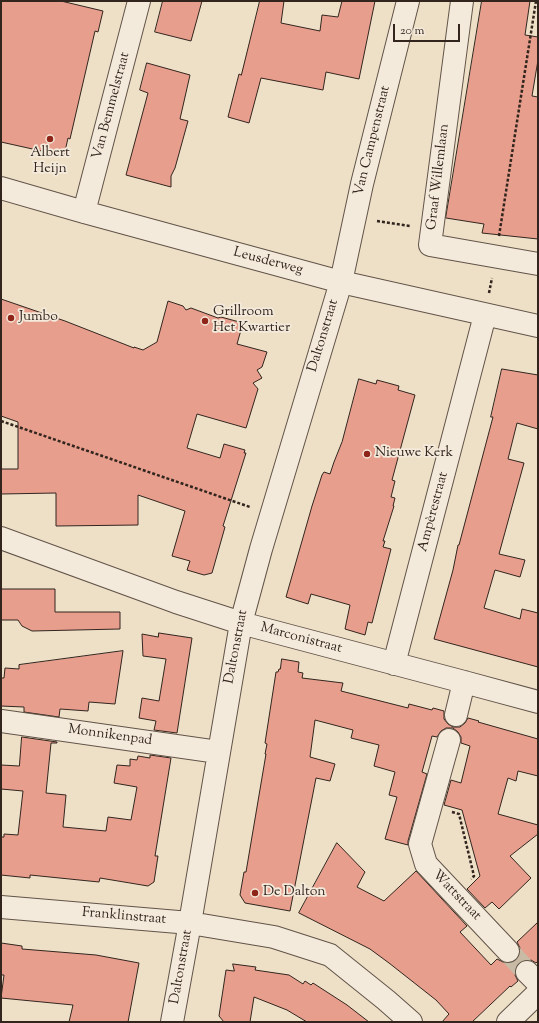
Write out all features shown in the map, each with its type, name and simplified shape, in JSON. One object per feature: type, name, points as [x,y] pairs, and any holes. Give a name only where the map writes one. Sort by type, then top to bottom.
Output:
[{"type":"street","name":"Van Bemmelstraat","points":[[84,212],[139,1]]},
{"type":"street","name":"Van Campenstraat","points":[[341,282],[354,217],[408,1]]},
{"type":"street","name":"Graaf Willemlaan","points":[[462,1],[430,245],[538,264]]},
{"type":"street","name":"Leusderweg","points":[[1,188],[341,282],[538,326]]},
{"type":"street","name":"Daltonstraat","points":[[172,1022],[241,623],[271,515],[341,282]]},
{"type":"street","name":"Ampèrestraat","points":[[394,664],[485,315]]},
{"type":"street","name":"Marconistraat","points":[[1,538],[176,602],[241,623],[538,702]]},
{"type":"street","points":[[456,715],[464,682]]},
{"type":"street","name":"Monnikenpad","points":[[1,721],[218,752]]},
{"type":"street","name":"Wattstraat","points":[[449,740],[420,844],[426,864],[508,951]]},
{"type":"street","name":"Franklinstraat","points":[[1,906],[190,923],[274,937],[330,955],[411,1022]]},
{"type":"street","points":[[508,1022],[538,993]]},
{"type":"path","points":[[485,315],[536,1]]},
{"type":"path","points":[[354,217],[432,230]]},
{"type":"path","points":[[1,421],[271,515]]},
{"type":"path","points":[[430,807],[459,814],[474,876],[454,894]]},
{"type":"building","points":[[1,1],[61,1],[103,11],[98,32],[95,31],[70,139],[68,138],[64,156],[1,142]]},
{"type":"building","points":[[163,1],[202,1],[191,41],[155,32]]},
{"type":"building","points":[[260,1],[284,1],[281,23],[320,31],[322,15],[338,17],[342,1],[375,1],[359,79],[326,72],[323,90],[261,78],[249,123],[228,117],[239,74],[241,75]]},
{"type":"building","points":[[482,1],[530,1],[525,35],[538,37],[538,60],[532,96],[538,97],[538,239],[482,233],[484,224],[446,218]]},
{"type":"building","points":[[147,63],[190,75],[180,119],[188,121],[175,168],[171,176],[171,187],[126,175],[148,93],[140,90]]},
{"type":"building","points":[[1,299],[143,350],[157,342],[168,301],[183,306],[186,310],[191,308],[218,318],[221,317],[243,323],[237,344],[267,352],[262,367],[257,370],[262,378],[253,383],[258,389],[246,428],[197,414],[187,448],[220,458],[224,444],[245,450],[244,453],[246,453],[223,526],[225,527],[212,573],[204,575],[187,570],[190,561],[172,556],[185,511],[138,495],[138,525],[56,526],[56,493],[1,494],[1,469],[18,469],[18,422],[1,416]]},
{"type":"building","points":[[502,369],[538,375],[538,429],[517,423],[508,459],[524,463],[499,554],[525,560],[520,577],[495,570],[484,608],[520,619],[522,609],[538,613],[538,667],[434,639],[493,417],[491,417]]},
{"type":"building","points":[[359,379],[376,384],[377,380],[399,386],[398,390],[415,395],[392,480],[395,481],[391,497],[395,498],[394,506],[383,541],[385,541],[383,547],[391,549],[372,623],[368,622],[365,635],[345,629],[350,605],[311,594],[308,604],[286,597],[322,475],[324,472],[330,474],[342,442]]},
{"type":"building","points":[[1,589],[55,589],[55,612],[120,612],[120,629],[32,631],[22,626],[18,620],[1,620]]},
{"type":"building","points":[[159,633],[192,638],[177,733],[154,730],[156,721],[139,718],[142,698],[159,701],[166,659],[143,656],[142,634],[158,637]]},
{"type":"building","points":[[123,651],[115,704],[89,702],[88,711],[60,709],[59,717],[24,712],[24,707],[1,706],[1,678],[4,678],[5,668],[19,669],[19,665]]},
{"type":"building","points":[[282,659],[299,662],[298,672],[303,673],[302,678],[343,683],[341,691],[408,708],[409,704],[432,710],[433,708],[444,711],[444,719],[453,727],[460,727],[468,718],[538,739],[538,776],[518,771],[516,781],[508,778],[498,814],[538,825],[538,834],[510,856],[531,878],[499,909],[492,902],[485,908],[467,889],[480,876],[462,810],[444,805],[451,780],[461,783],[470,746],[461,743],[461,737],[453,728],[446,728],[441,731],[437,737],[432,736],[422,772],[427,774],[408,845],[385,839],[397,797],[389,795],[395,772],[374,766],[379,745],[351,738],[353,730],[315,720],[310,757],[335,764],[330,781],[316,778],[290,911],[245,903],[240,895],[244,872],[246,872],[266,754],[267,744],[265,743],[276,672],[280,669]]},
{"type":"building","points":[[22,737],[57,742],[51,743],[46,793],[66,795],[63,827],[106,831],[108,817],[131,820],[137,787],[114,783],[117,765],[130,766],[130,759],[137,760],[138,756],[150,758],[150,755],[171,758],[155,856],[158,856],[154,882],[148,886],[100,878],[99,882],[30,875],[30,878],[1,875],[1,837],[4,837],[4,834],[18,835],[23,791],[1,789],[1,765],[19,766]]},
{"type":"building","points":[[337,843],[365,872],[357,887],[384,901],[416,871],[467,926],[460,932],[491,965],[497,959],[505,963],[511,963],[516,960],[520,954],[520,948],[517,942],[538,922],[538,961],[536,963],[531,960],[524,960],[518,963],[515,969],[515,975],[518,981],[511,987],[510,986],[472,1022],[442,1022],[449,1014],[436,1000],[389,963],[370,949],[299,913]]},
{"type":"building","points":[[1,943],[22,946],[22,949],[96,955],[139,963],[128,1022],[69,1022],[73,1005],[1,998],[4,975],[1,975]]},
{"type":"building","points":[[233,964],[256,967],[255,970],[289,975],[303,984],[305,981],[311,985],[313,983],[347,1005],[369,1022],[307,1022],[287,1010],[254,997],[250,1022],[224,1022],[219,1016],[226,970],[234,971]]},
{"type":"tunnel","points":[[508,951],[527,972]]},
{"type":"place","name":"Albert Heijn","points":[[50,139]]},
{"type":"place","name":"Jumbo","points":[[11,318]]},
{"type":"place","name":"Grillroom Het Kwartier","points":[[205,321]]},
{"type":"place","name":"Nieuwe Kerk","points":[[367,454]]},
{"type":"place","name":"De Dalton","points":[[255,893]]}]
